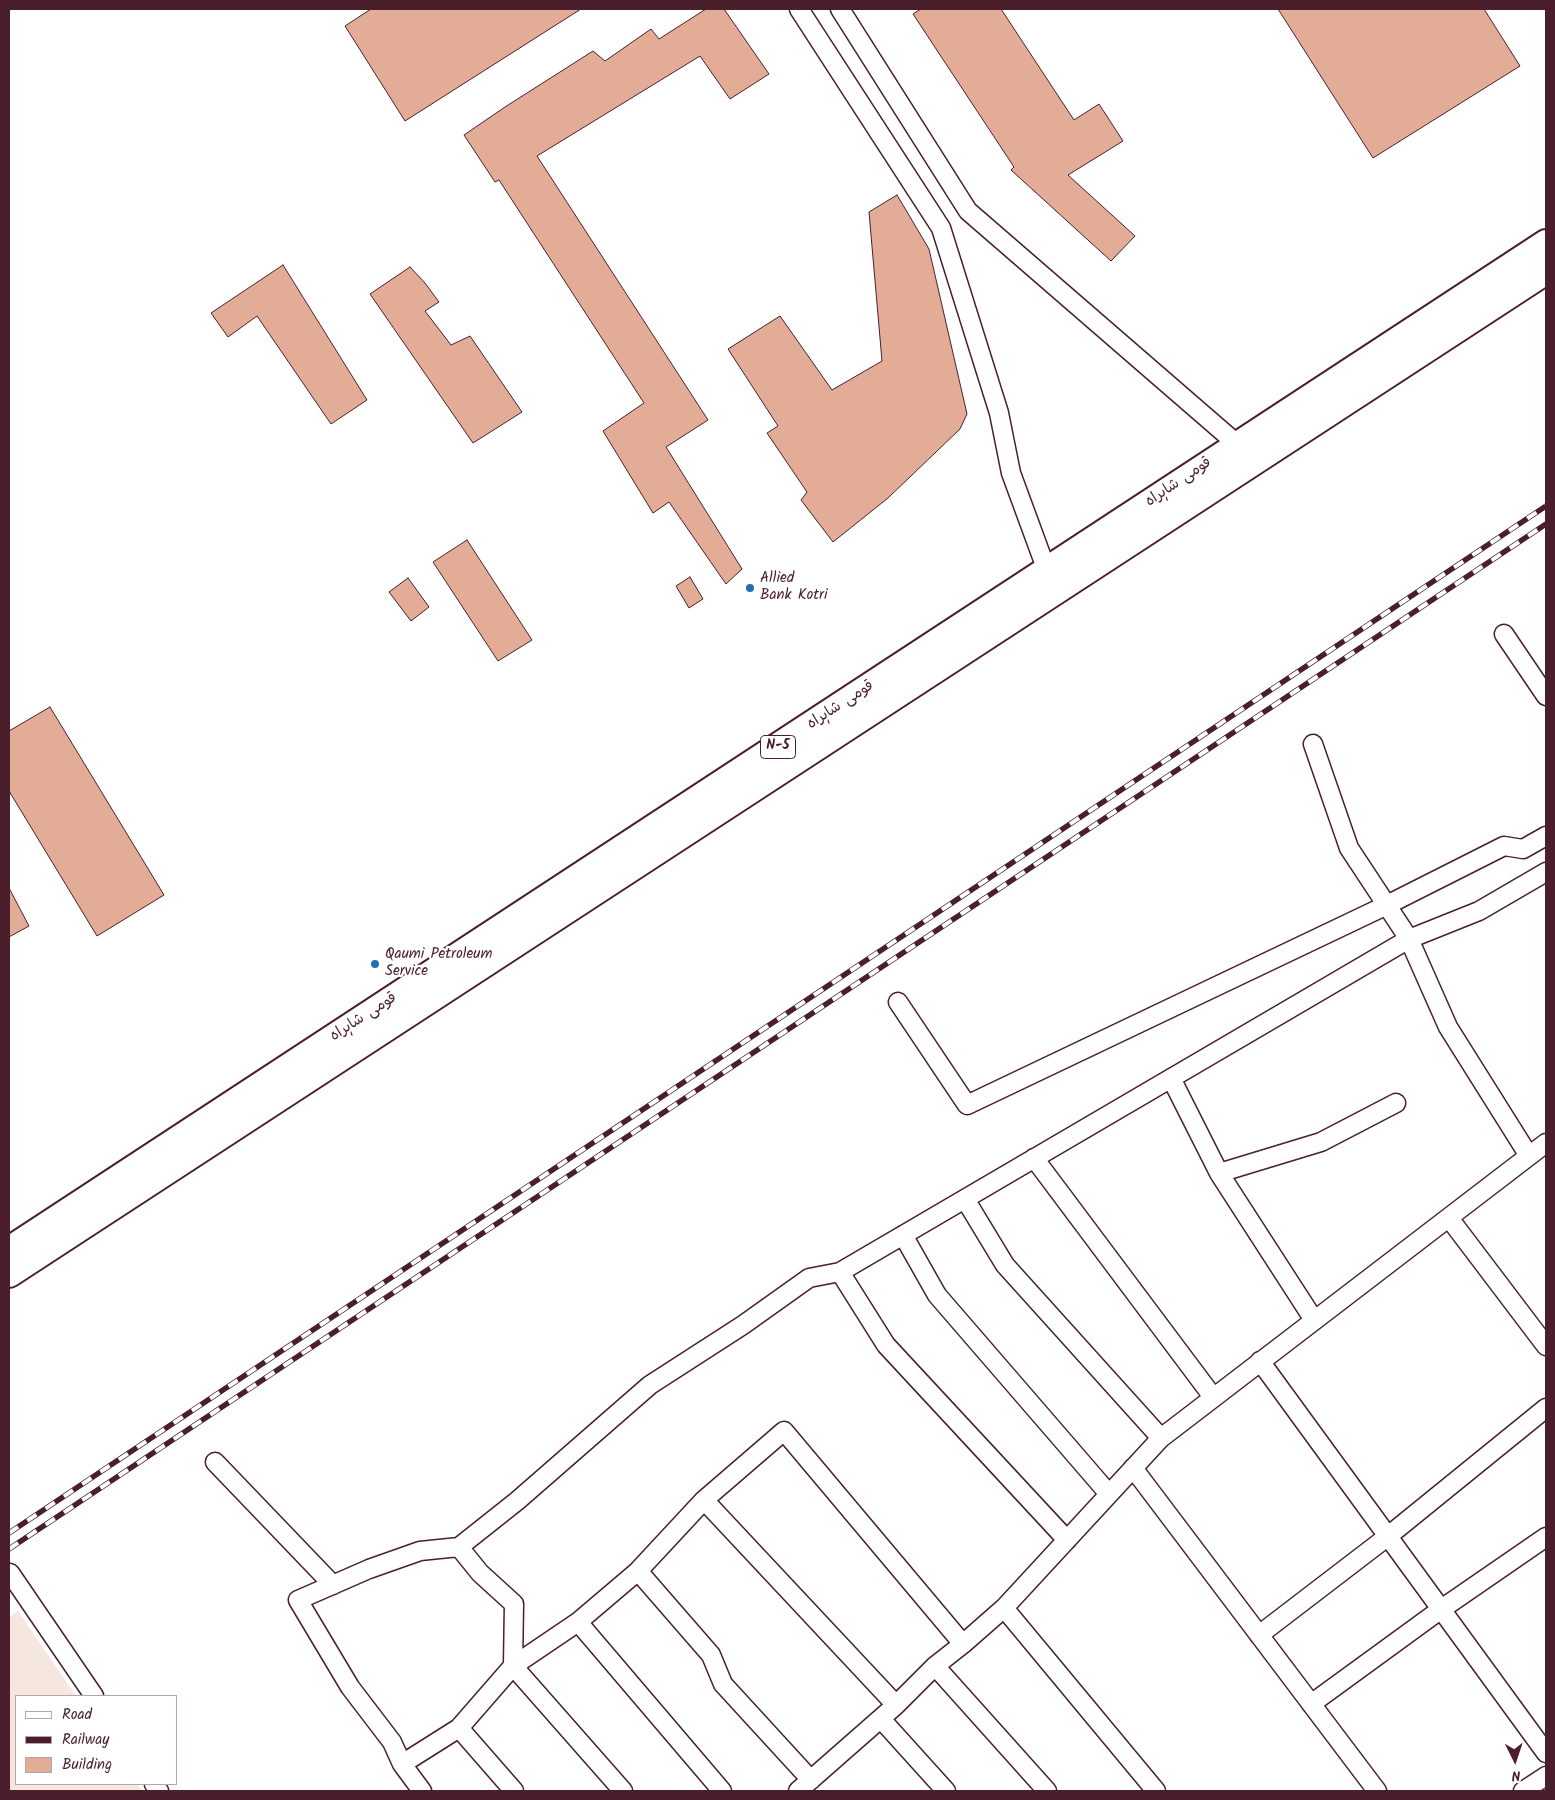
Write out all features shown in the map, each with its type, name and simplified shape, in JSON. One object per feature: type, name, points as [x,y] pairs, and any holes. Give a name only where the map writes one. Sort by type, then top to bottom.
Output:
[{"type":"highway","name":"قومی شاہراہ","points":[[9,1274],[1245,454],[1546,243]]},
{"type":"highway","name":"قومی شاہراہ","points":[[1245,454],[1546,271]]},
{"type":"highway","name":"قومی شاہراہ","points":[[9,1250],[1053,580]]},
{"type":"street","points":[[799,9],[941,228],[999,413],[1011,473],[1053,580]]},
{"type":"street","points":[[840,9],[968,211],[1245,454]]},
{"type":"street","points":[[1504,634],[1546,696]]},
{"type":"street","points":[[1313,744],[1348,848],[1409,938],[1448,1027],[1529,1156]]},
{"type":"street","points":[[898,1002],[967,1105],[1387,905],[1504,846],[1523,849],[1546,836]]},
{"type":"street","points":[[422,1791],[402,1764],[392,1742],[350,1687],[298,1600],[369,1569],[420,1551],[459,1547],[517,1501],[650,1385],[743,1325],[809,1278],[840,1272],[1409,938],[1479,911],[1546,872]]},
{"type":"street","points":[[1171,1078],[1219,1173],[1314,1320]]},
{"type":"street","points":[[1219,1173],[1321,1142],[1396,1102]]},
{"type":"street","points":[[638,1571],[711,1655],[723,1684],[805,1786],[881,1719],[935,1666],[1004,1608],[1161,1438],[1546,1143]]},
{"type":"street","points":[[1034,1158],[1213,1398]]},
{"type":"street","points":[[965,1199],[1006,1265],[1161,1438]]},
{"type":"street","points":[[1449,1218],[1546,1346]]},
{"type":"street","points":[[903,1235],[937,1295],[1109,1494]]},
{"type":"street","points":[[840,1272],[886,1345],[1067,1540]]},
{"type":"street","points":[[1260,1361],[1546,1753]]},
{"type":"street","points":[[1259,1635],[1387,1536],[1546,1408]]},
{"type":"street","points":[[402,1764],[458,1728],[513,1666],[578,1622],[638,1571],[704,1500],[784,1431],[963,1644]]},
{"type":"street","points":[[215,1462],[333,1585]]},
{"type":"street","points":[[1133,1468],[1377,1791]]},
{"type":"street","points":[[704,1500],[896,1705]]},
{"type":"street","points":[[1311,1704],[1440,1610],[1546,1537]]},
{"type":"street","points":[[459,1547],[480,1573],[514,1604],[513,1666],[623,1791]]},
{"type":"street","points":[[10,1573],[93,1695]]},
{"type":"street","points":[[1004,1608],[1156,1791]]},
{"type":"street","points":[[578,1622],[722,1791]]},
{"type":"street","points":[[935,1666],[1047,1791]]},
{"type":"street","points":[[881,1719],[946,1791]]},
{"type":"street","points":[[458,1728],[514,1791]]},
{"type":"street","points":[[1523,1791],[1546,1776]]},
{"type":"shaded area","points":[[18,1611],[75,1695],[15,1695],[15,1785],[138,1785],[142,1791],[9,1791],[9,1617]]},
{"type":"building","points":[[371,9],[581,9],[405,121],[345,26]]},
{"type":"building","points":[[706,9],[724,9],[769,74],[730,99],[700,56],[537,156],[708,420],[666,447],[742,569],[726,584],[669,502],[653,513],[603,431],[644,403],[499,180],[495,182],[464,135],[593,51],[605,61],[651,29],[659,39]]},
{"type":"building","points":[[921,9],[1001,9],[1074,120],[1099,104],[1123,141],[1068,175],[1135,236],[1111,261],[1011,170],[1014,167],[913,14]]},
{"type":"building","points":[[1278,9],[1484,9],[1520,66],[1373,158]]},
{"type":"building","points":[[897,195],[929,249],[967,414],[960,429],[888,498],[833,542],[801,500],[807,492],[767,433],[778,426],[728,349],[780,316],[832,390],[882,361],[869,212]]},
{"type":"building","points":[[283,265],[367,400],[331,424],[257,316],[228,337],[211,313]]},
{"type":"building","points":[[410,267],[439,302],[425,311],[451,345],[470,336],[522,412],[473,443],[370,294]]},
{"type":"building","points":[[467,540],[532,640],[498,661],[433,562]]},
{"type":"building","points":[[690,577],[703,599],[689,608],[676,586]]},
{"type":"building","points":[[408,578],[429,607],[411,621],[389,592]]},
{"type":"building","points":[[50,707],[164,895],[97,936],[9,791],[9,731]]},
{"type":"building","points":[[9,888],[29,926],[9,937]]},
{"type":"railway","points":[[9,1533],[1546,506]]},
{"type":"railway","points":[[9,1549],[1546,524]]},
{"type":"place","name":"Allied Bank Kotri","points":[[750,588]]},
{"type":"place","name":"Qaumi Petroleum Service","points":[[375,964]]}]
